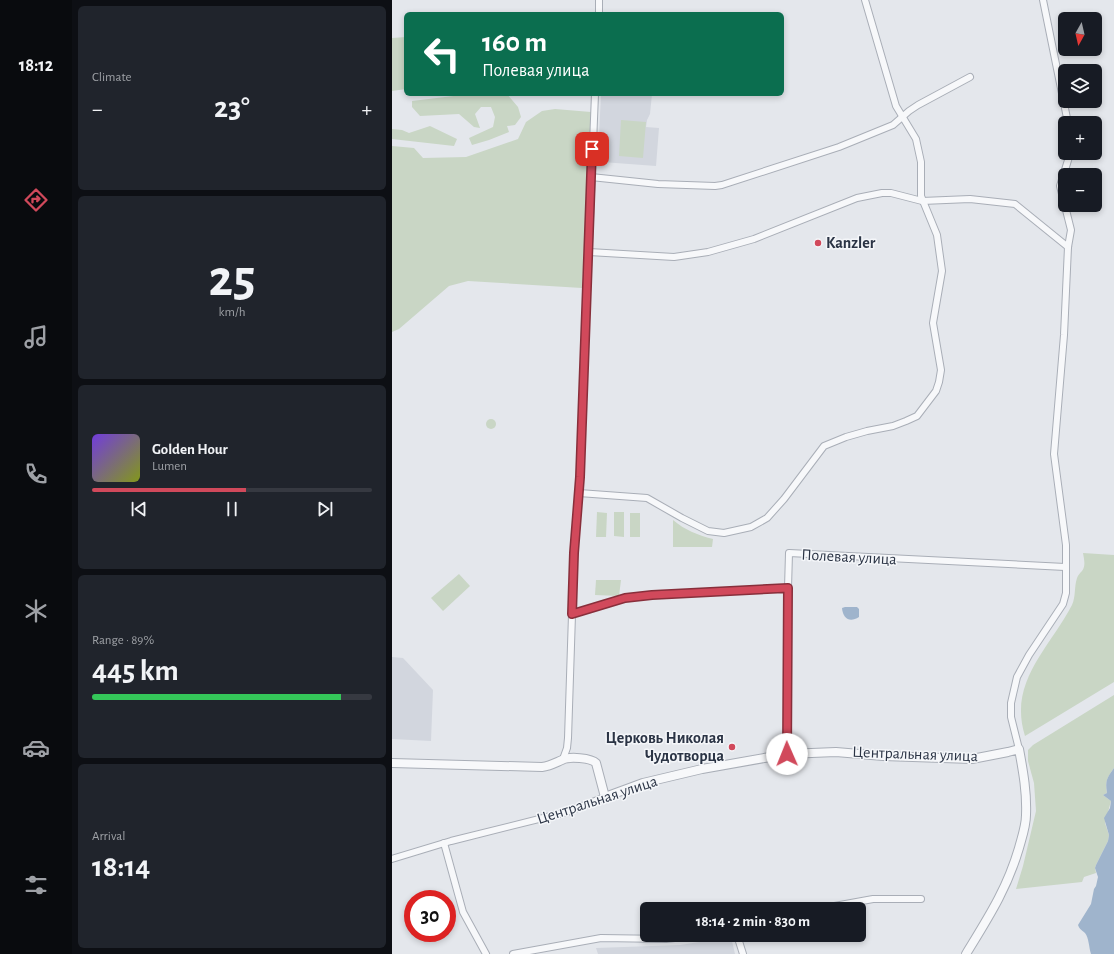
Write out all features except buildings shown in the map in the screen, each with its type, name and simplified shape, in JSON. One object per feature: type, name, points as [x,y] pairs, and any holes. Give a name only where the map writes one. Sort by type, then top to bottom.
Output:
[{"type":"street","points":[[599,0],[599,12]]},
{"type":"street","points":[[579,493],[647,498],[708,531],[724,533],[751,527],[766,518],[784,499],[824,446],[846,437],[893,426],[917,416],[936,391],[941,370],[933,323],[942,271],[937,235],[921,196],[921,162],[918,145],[914,134],[898,110],[865,0]]},
{"type":"street","points":[[1043,0],[1067,116]]},
{"type":"street","points":[[591,177],[658,184],[715,186],[839,147],[893,125],[918,105],[970,77]]},
{"type":"street","points":[[392,763],[542,767],[558,763],[563,759],[567,743],[574,553],[579,493],[595,96]]},
{"type":"street","points":[[966,954],[993,911],[1005,887],[1022,837],[1026,817],[1025,780],[1011,717],[1013,690],[1017,677],[1029,654],[1063,604],[1066,593],[1066,545],[1054,454],[1064,334],[1068,247],[1071,230],[1060,186],[1068,160]]},
{"type":"street","points":[[589,252],[665,257],[684,256],[708,252],[754,239],[857,198],[874,194],[891,193],[922,200],[970,199],[1015,204],[1068,247]]},
{"type":"street","name":"Полевая улица","points":[[788,588],[789,553],[1065,567]]},
{"type":"street","points":[[572,614],[625,598],[652,595],[788,588],[787,754]]},
{"type":"street","name":"Центральная улица","points":[[392,859],[444,843],[567,812],[643,783],[732,763],[787,754],[836,752],[883,756],[972,759],[1019,749]]},
{"type":"street","points":[[563,759],[593,760],[596,763],[605,797]]},
{"type":"street","points":[[444,843],[463,912],[486,954]]},
{"type":"street","points":[[856,902],[873,899],[921,899]]},
{"type":"street","points":[[513,954],[601,938],[640,939]]},
{"type":"street","points":[[739,942],[743,954]]},
{"type":"shaded area","points":[[601,96],[652,96],[650,114],[646,127],[659,128],[656,166],[602,162],[604,137],[599,136]]},
{"type":"shaded area","points":[[392,657],[403,658],[433,690],[431,741],[392,739]]},
{"type":"shaded area","points":[[699,942],[732,942],[735,954],[598,954],[596,948],[680,945]]},
{"type":"green space","points":[[404,37],[404,89],[392,91],[392,38]]},
{"type":"green space","points":[[453,96],[509,96],[518,107],[521,117],[515,125],[507,126],[509,132],[472,145],[469,138],[493,127],[495,117],[491,107],[481,107],[475,114],[480,128],[474,127],[459,114],[420,116],[412,107],[412,101]]},
{"type":"green space","points":[[555,109],[591,112],[582,288],[468,281],[449,286],[399,329],[392,332],[392,146],[414,148],[423,158],[466,157],[518,139],[526,122],[542,111]]},
{"type":"green space","points":[[621,120],[646,122],[643,158],[619,156]]},
{"type":"green space","points":[[430,126],[457,139],[454,146],[392,139],[392,129],[402,130],[409,133]]},
{"type":"green space","points":[[491,419],[496,424],[491,429],[486,424]]},
{"type":"green space","points":[[597,512],[607,513],[606,537],[596,537]]},
{"type":"green space","points":[[614,512],[624,512],[624,537],[614,536]]},
{"type":"green space","points":[[630,513],[640,513],[640,537],[630,537]]},
{"type":"green space","points":[[673,520],[692,532],[713,539],[712,547],[673,547]]},
{"type":"green space","points":[[1083,553],[1114,555],[1114,682],[1025,736],[1021,717],[1022,699],[1026,682],[1072,605],[1077,578],[1084,567]]},
{"type":"green space","points":[[459,574],[470,586],[443,611],[431,598]]},
{"type":"green space","points":[[596,580],[621,580],[619,596],[595,595]]},
{"type":"green space","points":[[1114,695],[1114,768],[1107,780],[1107,793],[1103,795],[1111,801],[1105,823],[1109,835],[1108,841],[1096,865],[1096,873],[1084,877],[1082,882],[1016,889],[1036,811],[1034,783],[1028,761],[1028,750],[1033,745]]},
{"type":"water","points":[[857,607],[859,609],[859,617],[850,620],[845,617],[842,608]]},
{"type":"water","points":[[1114,768],[1114,954],[1091,954],[1086,935],[1078,925],[1091,904],[1098,877],[1095,868],[1108,841],[1109,835],[1104,818],[1110,808],[1111,801],[1103,795],[1107,793],[1107,779]]},
{"type":"place","name":"Kanzler","points":[[818,243]]},
{"type":"place","name":"Церковь Николая Чудотворца","points":[[732,747]]},
{"type":"route","points":[[592,149],[580,477],[574,553],[572,614],[625,598],[652,595],[788,588],[787,754]]}]
